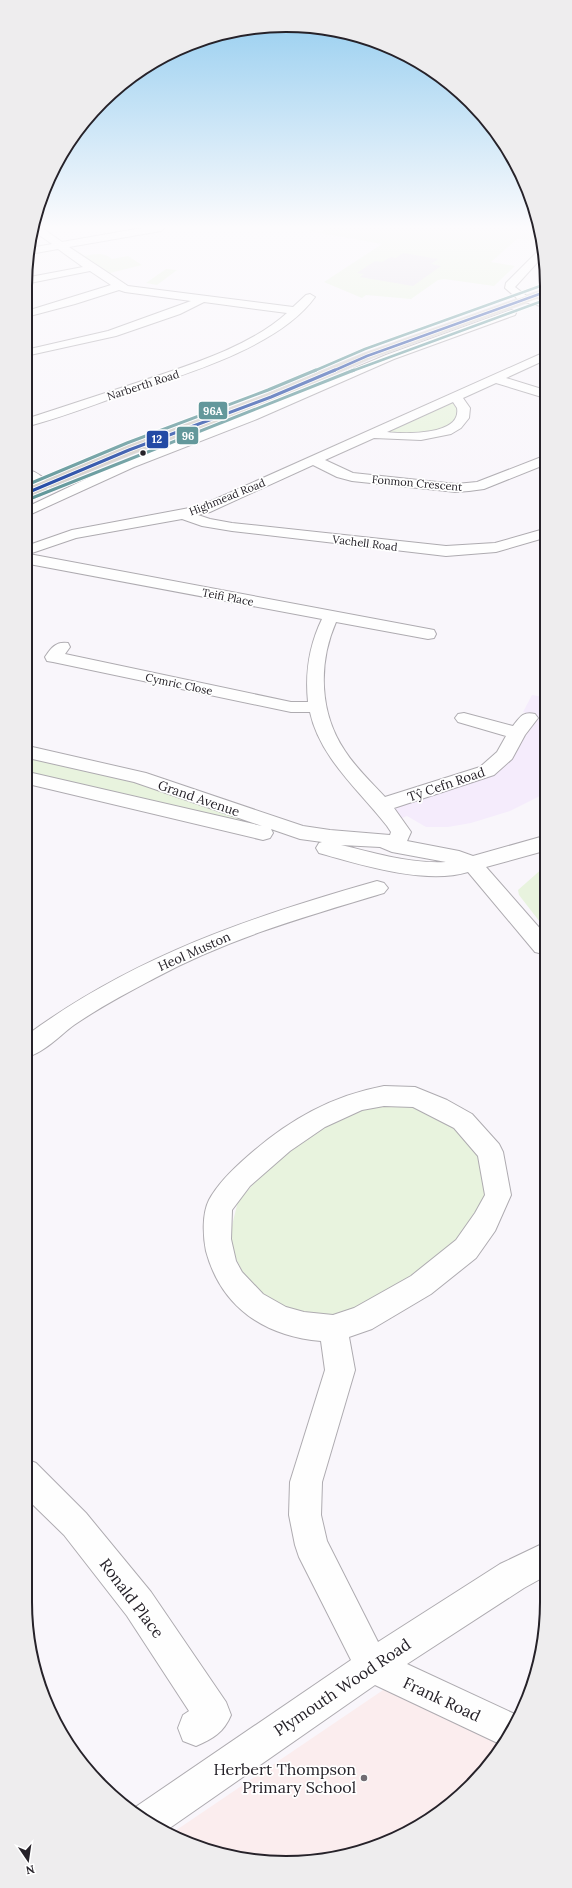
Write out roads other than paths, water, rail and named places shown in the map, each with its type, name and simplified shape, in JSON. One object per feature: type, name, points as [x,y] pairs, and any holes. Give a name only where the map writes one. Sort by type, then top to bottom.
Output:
[{"type":"highway","points":[[32,491],[129,450],[271,397],[367,356],[475,316]]},
{"type":"street","points":[[32,352],[85,342],[162,316]]},
{"type":"street","name":"Narberth Road","points":[[32,421],[180,372],[226,354],[278,327],[290,316]]},
{"type":"street","points":[[486,316],[494,319]]},
{"type":"street","points":[[32,510],[129,464],[284,403],[390,357],[502,316]]},
{"type":"street","name":"Highmead Road","points":[[32,549],[56,539],[91,529],[185,514],[204,509],[496,379],[540,357]]},
{"type":"street","points":[[496,379],[540,393]]},
{"type":"street","points":[[271,397],[284,403]]},
{"type":"street","points":[[372,434],[402,438],[439,433],[452,428],[462,420],[464,414],[464,406],[454,397]]},
{"type":"street","name":"Fonmon Crescent","points":[[313,460],[342,474],[352,477],[456,488],[478,486],[540,462]]},
{"type":"street","points":[[32,476],[44,486]]},
{"type":"street","name":"Vachell Road","points":[[185,514],[207,523],[232,527],[440,551],[465,551],[496,547],[540,534]]},
{"type":"street","name":"Teifi Place","points":[[32,560],[428,634]]},
{"type":"street","points":[[331,616],[323,630],[316,658],[314,684],[318,707],[325,728],[336,752],[391,816],[401,832],[401,835],[378,851],[369,835],[383,807]]},
{"type":"street","name":"Cymric Close","points":[[62,647],[53,657],[291,707],[318,707]]},
{"type":"street","points":[[464,718],[517,733]]},
{"type":"street","name":"Tŷ Cefn Road","points":[[383,807],[486,771],[504,756],[517,733],[529,718]]},
{"type":"street","name":"Grand Avenue","points":[[32,753],[139,777],[300,832],[378,851],[407,866],[448,869],[458,868],[540,844]]},
{"type":"street","name":"Grand Avenue","points":[[32,779],[378,851]]},
{"type":"street","points":[[471,863],[540,943]]},
{"type":"street","name":"Heol Muston","points":[[32,1045],[82,1010],[122,986],[167,962],[238,931],[304,908],[377,888]]},
{"type":"street","points":[[384,1096],[415,1097],[438,1107],[463,1121],[490,1152],[498,1194],[485,1222],[466,1248],[421,1285],[362,1319],[332,1329],[304,1326],[280,1319],[253,1303],[232,1281],[223,1262],[217,1239],[219,1207],[241,1178],[281,1143],[316,1120],[358,1101],[384,1096]]},
{"type":"street","points":[[332,1329],[340,1370],[306,1482],[306,1515],[311,1545],[372,1666]]},
{"type":"street","name":"Ronald Place","points":[[32,1480],[75,1524],[139,1604],[212,1715],[196,1728]]},
{"type":"street","name":"Plymouth Wood Road","points":[[152,1817],[325,1696],[512,1576],[540,1561]]},
{"type":"street","name":"Frank Road","points":[[372,1666],[506,1728]]},
{"type":"place","name":"Herbert Thompson Primary School","points":[[364,1778]]}]
